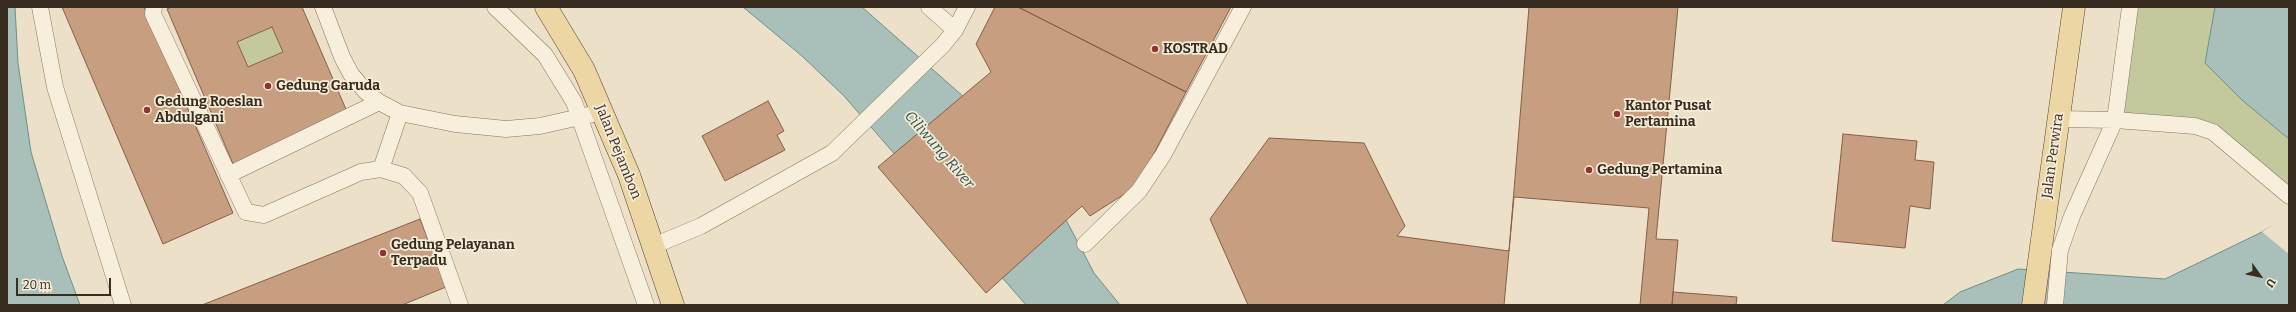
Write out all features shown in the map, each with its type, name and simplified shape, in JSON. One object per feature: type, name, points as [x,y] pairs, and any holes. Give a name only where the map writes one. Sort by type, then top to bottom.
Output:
[{"type":"main road","name":"Jalan Pejambon","points":[[546,7],[584,70],[629,175],[673,305]]},
{"type":"main road","name":"Jalan Perwira","points":[[2033,305],[2050,250],[2059,119],[2074,7]]},
{"type":"lane","points":[[40,7],[55,87],[123,305]]},
{"type":"lane","points":[[154,7],[153,14],[246,212],[264,215],[361,172],[381,169],[404,176],[420,193],[460,305]]},
{"type":"lane","points":[[323,7],[342,57],[351,74],[365,91],[379,102],[400,113],[455,124],[506,129],[540,126],[581,118],[602,112]]},
{"type":"lane","points":[[495,7],[545,55],[581,118],[646,305]]},
{"type":"lane","points":[[929,7],[955,30]]},
{"type":"lane","points":[[653,246],[701,226],[832,153],[943,46],[955,30],[968,7]]},
{"type":"lane","points":[[1085,244],[1139,191],[1163,155],[1243,7]]},
{"type":"lane","points":[[2055,305],[2050,250],[2072,216],[2115,120],[2130,7]]},
{"type":"lane","points":[[228,175],[379,102]]},
{"type":"lane","points":[[381,169],[400,113]]},
{"type":"lane","points":[[2059,119],[2115,120],[2195,126],[2213,132],[2289,196]]},
{"type":"green space","points":[[2130,7],[2215,7],[2205,63],[2243,100],[2289,139],[2289,196],[2213,132],[2115,120]]},
{"type":"green space","points":[[272,27],[283,52],[248,67],[237,42]]},
{"type":"water","points":[[7,7],[15,7],[18,63],[31,152],[62,256],[80,305],[7,305]]},
{"type":"water","name":"Ciliwung River","points":[[743,7],[862,7],[1034,159],[1094,273],[1120,305],[1026,305],[844,96],[802,56]]},
{"type":"water","points":[[2215,7],[2289,7],[2289,139],[2242,100],[2205,63]]},
{"type":"water","points":[[2289,214],[2289,305],[1943,305],[1960,292],[2018,269],[2165,279],[2262,232]]},
{"type":"pier","points":[[2289,212],[2289,254],[2262,232]]},
{"type":"building","name":"Gedung Roeslan Abdulgani","points":[[62,7],[144,7],[233,213],[163,244]]},
{"type":"building","name":"Gedung Garuda","points":[[171,7],[302,7],[348,114],[233,164],[167,9]],"holes":[[[272,27],[283,52],[248,67],[237,42]]]},
{"type":"building","points":[[995,7],[1018,7],[1186,92],[1137,186],[1090,216],[1082,206],[986,293],[878,167],[991,72],[976,44]]},
{"type":"building","name":"KOSTRAD","points":[[1018,7],[1231,7],[1186,92]]},
{"type":"building","name":"Gedung Pertamina","points":[[1529,7],[1678,7],[1656,239],[1678,240],[1672,305],[1248,305],[1210,219],[1269,138],[1364,143],[1405,226],[1397,236],[1509,251]]},
{"type":"building","points":[[768,101],[784,131],[777,135],[785,150],[725,181],[702,136]]},
{"type":"building","points":[[1843,134],[1917,141],[1915,160],[1934,162],[1930,209],[1910,206],[1905,248],[1832,241]]},
{"type":"building","points":[[1514,197],[1649,208],[1640,305],[1504,305]]},
{"type":"building","name":"Gedung Pelayanan Terpadu","points":[[420,219],[446,287],[402,305],[202,305]]},
{"type":"building","points":[[1673,292],[1737,297],[1736,305],[1672,305]]},
{"type":"place","name":"KOSTRAD","points":[[1155,49]]},
{"type":"place","name":"Gedung Garuda","points":[[268,86]]},
{"type":"place","name":"Gedung Roeslan Abdulgani","points":[[147,110]]},
{"type":"place","name":"Kantor Pusat Pertamina","points":[[1617,114]]},
{"type":"place","name":"Gedung Pertamina","points":[[1589,170]]},
{"type":"place","name":"Gedung Pelayanan Terpadu","points":[[383,253]]}]
